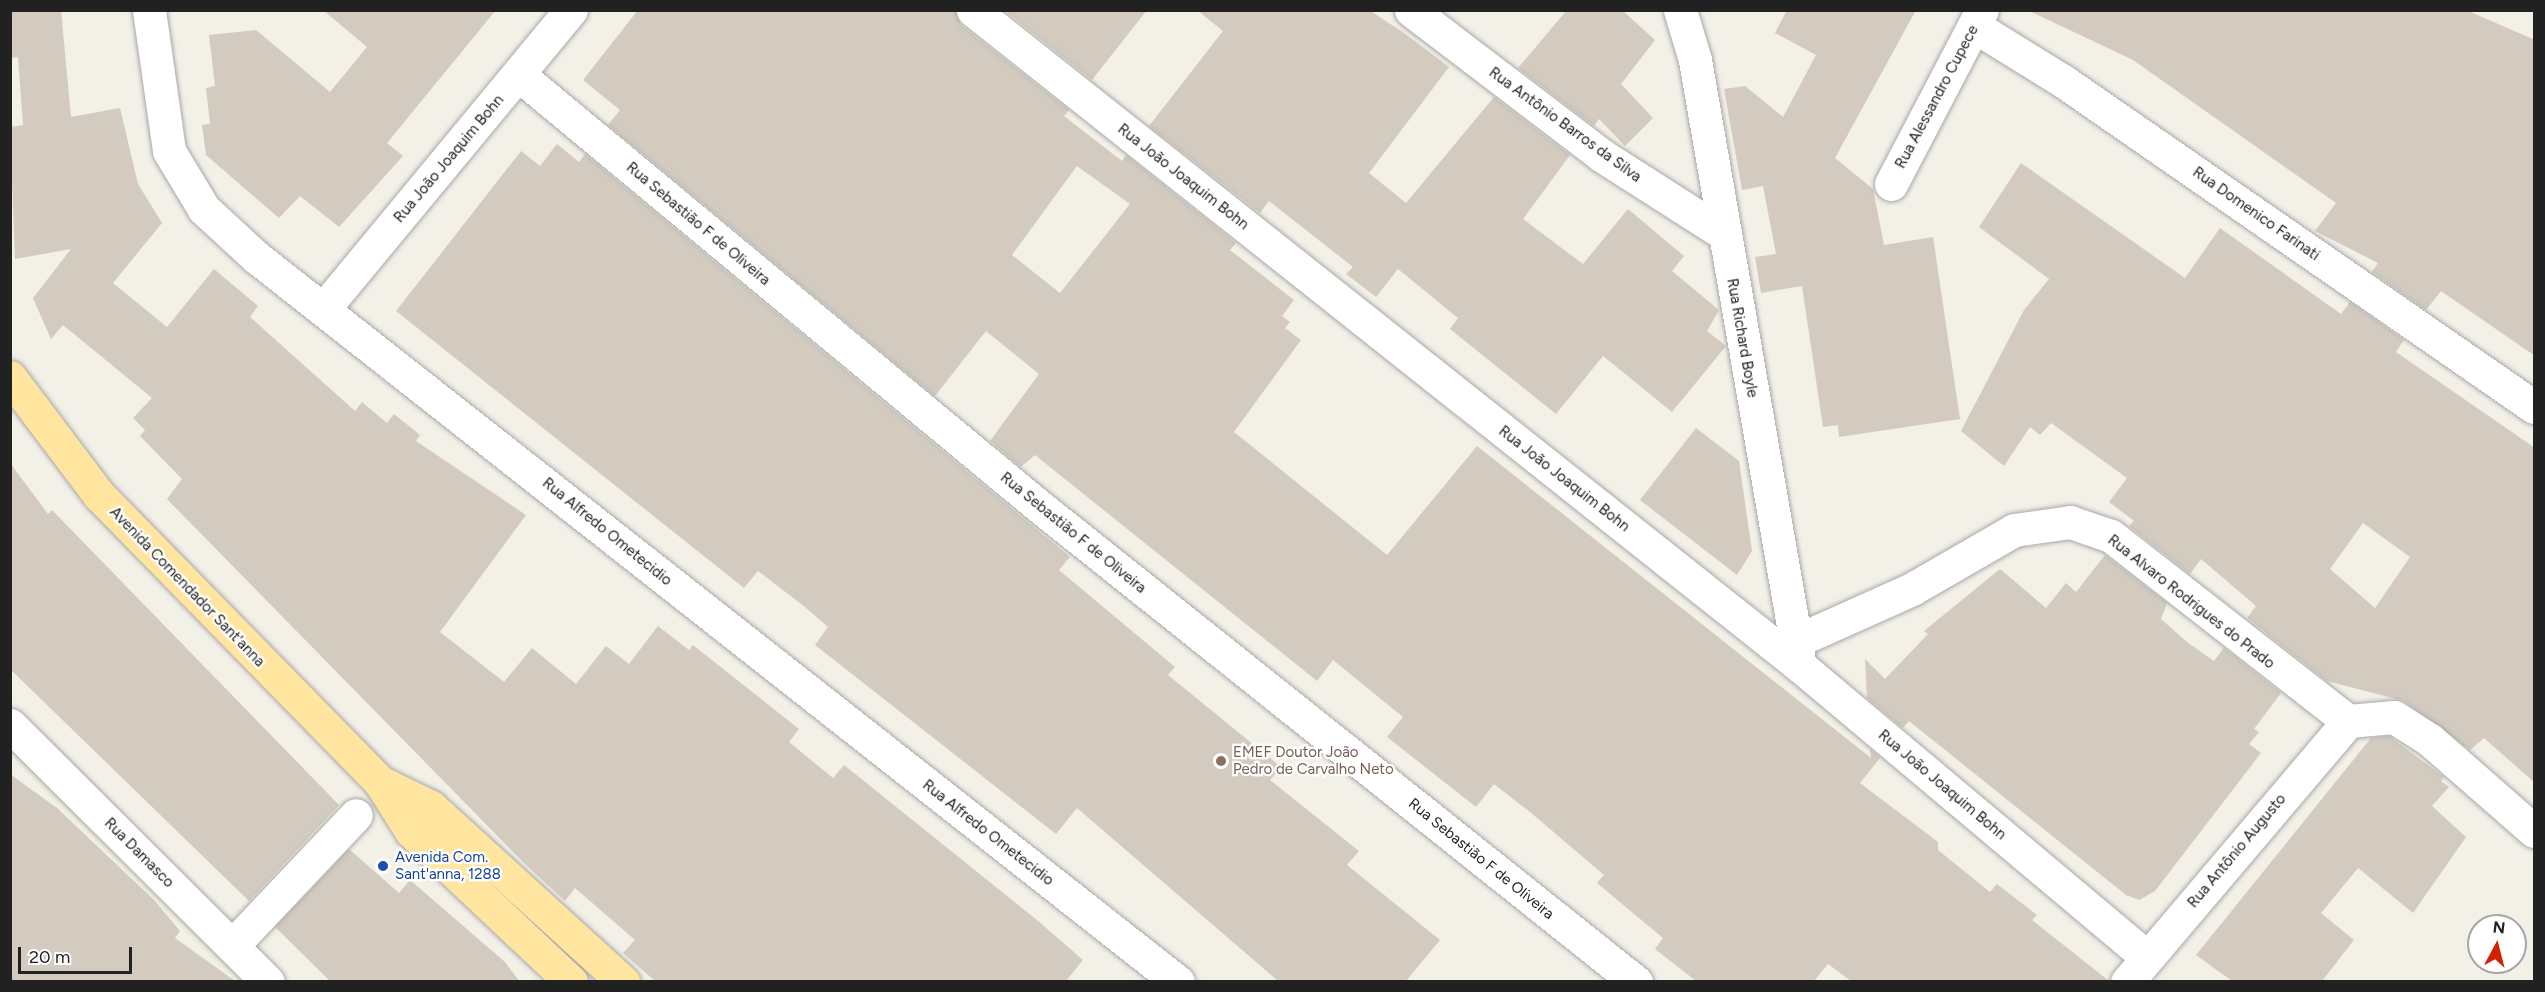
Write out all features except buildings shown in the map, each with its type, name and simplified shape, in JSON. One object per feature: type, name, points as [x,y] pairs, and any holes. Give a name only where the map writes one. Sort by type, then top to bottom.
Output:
[{"type":"main road","name":"Avenida Comendador Sant'anna","points":[[10,377],[99,495],[380,782],[411,831],[571,981]]},
{"type":"main road","name":"Avenida Comendador Sant'anna","points":[[380,782],[431,807],[623,981]]},
{"type":"street","name":"Rua Alfredo Ometecidio","points":[[149,10],[160,112],[183,177],[204,209],[256,257],[325,307],[1178,981]]},
{"type":"street","name":"Rua João Joaquim Bohn","points":[[325,307],[571,10]]},
{"type":"street","name":"Rua João Joaquim Bohn","points":[[973,10],[1798,653],[2137,969]]},
{"type":"street","name":"Rua Antônio Barros da Silva","points":[[1411,10],[1601,155],[1723,233]]},
{"type":"street","name":"Rua Richard Boyle","points":[[1680,10],[1695,60],[1723,233],[1798,653]]},
{"type":"street","name":"Rua Alessandro Cupece","points":[[1891,184],[1978,18]]},
{"type":"street","name":"Rua Domenico Farinati","points":[[1978,18],[2063,81],[2535,407]]},
{"type":"street","name":"Rua Sebastião F de Oliveira","points":[[519,75],[1035,503],[1636,981]]},
{"type":"street","name":"Rua Alvaro Rodrigues do Prado","points":[[1798,653],[2014,530],[2070,522],[2111,536],[2348,720]]},
{"type":"street","points":[[2348,720],[2394,717],[2430,740],[2535,831]]},
{"type":"street","name":"Rua Antônio Augusto","points":[[2137,969],[2348,720]]},
{"type":"street","name":"Rua Damasco","points":[[10,725],[268,981]]},
{"type":"street","points":[[232,946],[356,815]]},
{"type":"place","name":"EMEF Doutor João Pedro de Carvalho Neto","points":[[1221,761]]},
{"type":"place","name":"Avenida Com. Sant'anna, 1288","points":[[383,866]]}]
